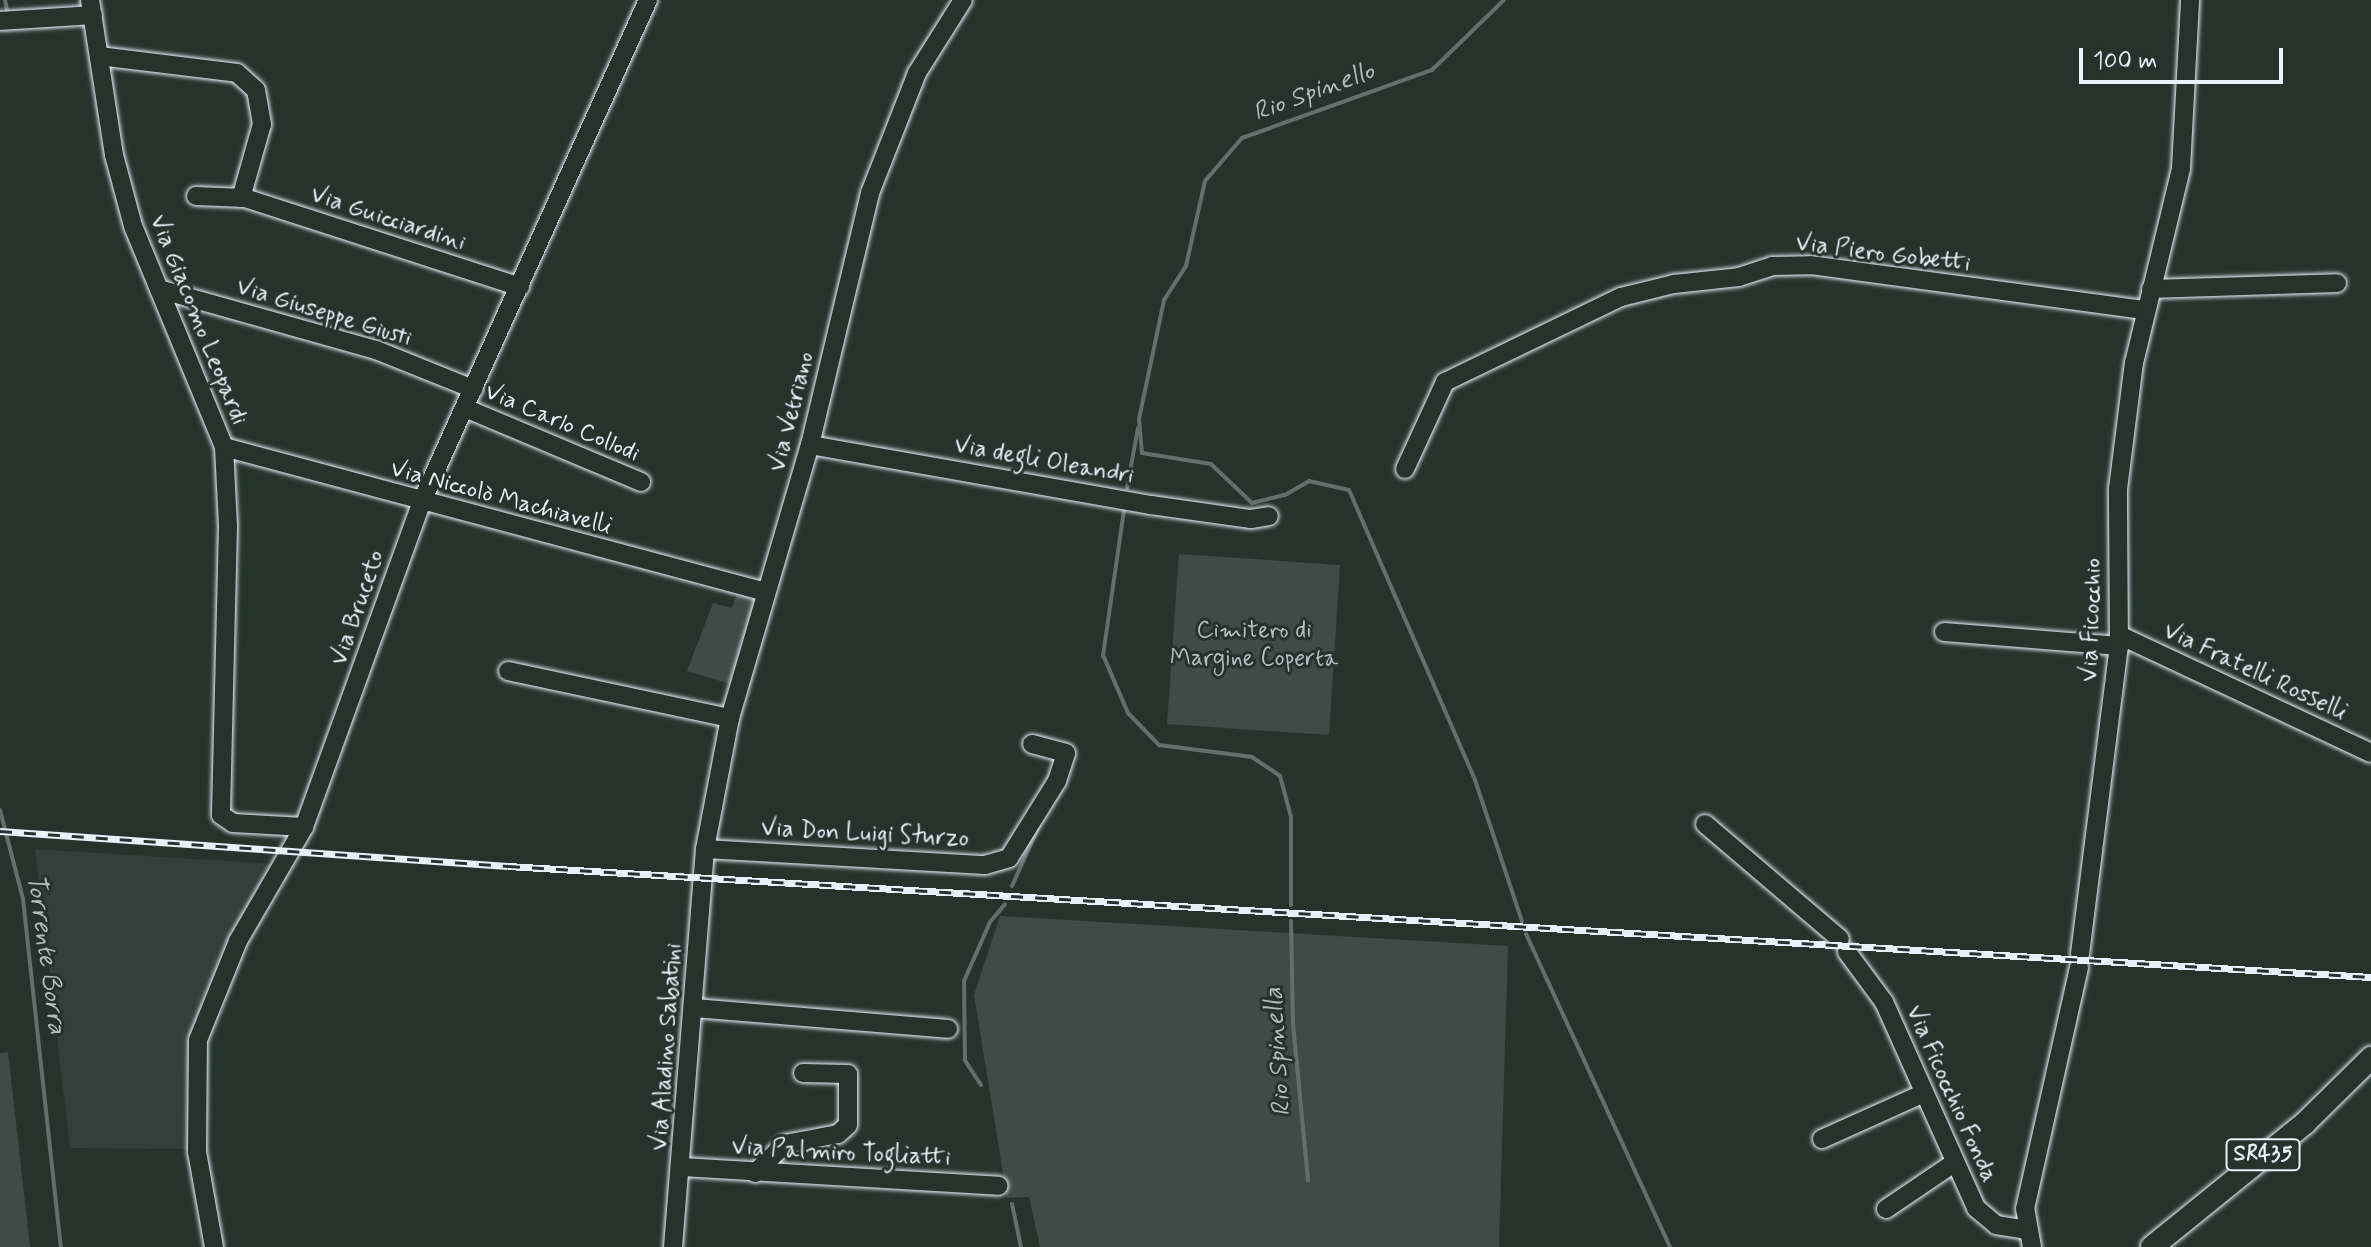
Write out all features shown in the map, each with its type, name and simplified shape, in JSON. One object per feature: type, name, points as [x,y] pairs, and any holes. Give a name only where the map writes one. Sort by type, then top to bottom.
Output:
[{"type":"main road","name":"SR435","points":[[2152,1247],[2305,1123],[2371,1058]]},
{"type":"street","name":"Via Bruceto","points":[[214,1247],[197,1152],[198,1040],[238,941],[304,827],[422,501],[648,0]]},
{"type":"street","name":"Via Vetriano","points":[[705,849],[730,718],[810,445],[870,193],[917,73],[963,0]]},
{"type":"street","name":"Via Ficocchio","points":[[2030,1239],[2026,1201],[2080,961],[2119,640],[2118,489],[2146,310],[2181,168],[2190,0]]},
{"type":"street","points":[[0,21],[92,7]]},
{"type":"street","name":"Via Giacomo Leopardi","points":[[92,7],[114,155],[133,226],[224,447],[228,526],[221,815],[233,823],[304,827]]},
{"type":"street","points":[[99,56],[237,73],[256,90],[262,124],[241,198]]},
{"type":"street","name":"Via Guicciardini","points":[[196,196],[241,198],[520,287]]},
{"type":"street","name":"Via Piero Gobetti","points":[[1405,469],[1439,392],[1462,371],[1621,297],[1674,284],[1739,277],[1772,266],[1811,265],[2146,310]]},
{"type":"street","points":[[2151,289],[2337,283]]},
{"type":"street","name":"Via Giuseppe Giusti","points":[[159,289],[376,350],[473,389]]},
{"type":"street","name":"Via Carlo Collodi","points":[[465,408],[641,482]]},
{"type":"street","name":"Via degli Oleandri","points":[[810,445],[1137,502],[1244,518],[1269,516]]},
{"type":"street","name":"Via Niccolò Machiavelli","points":[[224,447],[766,592]]},
{"type":"street","points":[[1944,632],[2119,640]]},
{"type":"street","name":"Via Fratelli Rosselli","points":[[2119,640],[2371,753]]},
{"type":"street","points":[[508,671],[730,718]]},
{"type":"street","name":"Via Don Luigi Sturzo","points":[[705,849],[985,865],[1009,858],[1057,781],[1066,753],[1032,744]]},
{"type":"street","name":"Via Ficocchio Fonda","points":[[1705,824],[1843,946],[1880,995],[1922,1094],[1981,1215],[2030,1239]]},
{"type":"street","name":"Via Aladino Sabatini","points":[[673,1247],[682,1167],[705,849]]},
{"type":"street","points":[[694,1008],[948,1029]]},
{"type":"street","points":[[755,1173],[785,1144],[846,1129],[848,1074],[803,1073]]},
{"type":"street","points":[[1822,1139],[1922,1094]]},
{"type":"street","points":[[1886,1209],[1954,1163]]},
{"type":"street","name":"Via Palmiro Togliatti","points":[[682,1167],[998,1186]]},
{"type":"shaded area","points":[[35,849],[274,864],[208,1003],[190,1149],[70,1148]]},
{"type":"green space","name":"Cimitero di Margine Coperta","points":[[1179,554],[1340,565],[1329,735],[1167,724]]},
{"type":"green space","points":[[738,591],[756,597],[737,686],[687,671],[713,603],[732,608]]},
{"type":"green space","points":[[1000,916],[1508,946],[1499,1247],[1040,1247],[1029,1197],[1007,1198],[974,995]]},
{"type":"green space","points":[[8,1052],[30,1247],[0,1247],[0,1053]]},
{"type":"waterway","points":[[5,0],[7,10]]},
{"type":"waterway","name":"Rio Spinello","points":[[1139,419],[1164,300],[1186,266],[1205,181],[1242,138],[1432,70],[1504,0]]},
{"type":"waterway","points":[[1139,419],[1142,453],[1211,464],[1252,503],[1285,495],[1309,481],[1349,490],[1475,780],[1522,921]]},
{"type":"waterway","name":"Rio Spinello","points":[[1127,488],[1138,428]]},
{"type":"waterway","name":"Rio Spinella","points":[[1124,510],[1103,655],[1128,713],[1159,745],[1252,757],[1280,776],[1291,817],[1291,905]]},
{"type":"waterway","name":"Torrente Borra","points":[[0,810],[23,899],[61,1247]]},
{"type":"waterway","points":[[1012,886],[1039,826]]},
{"type":"waterway","points":[[981,1085],[965,1060],[964,981],[990,922],[1005,904]]},
{"type":"waterway","name":"Rio Spinella","points":[[1291,921],[1293,1024],[1308,1180]]},
{"type":"waterway","points":[[1526,934],[1670,1247]]},
{"type":"waterway","points":[[1012,1204],[1021,1247]]},
{"type":"railway","points":[[0,831],[508,866],[2371,977]]}]
